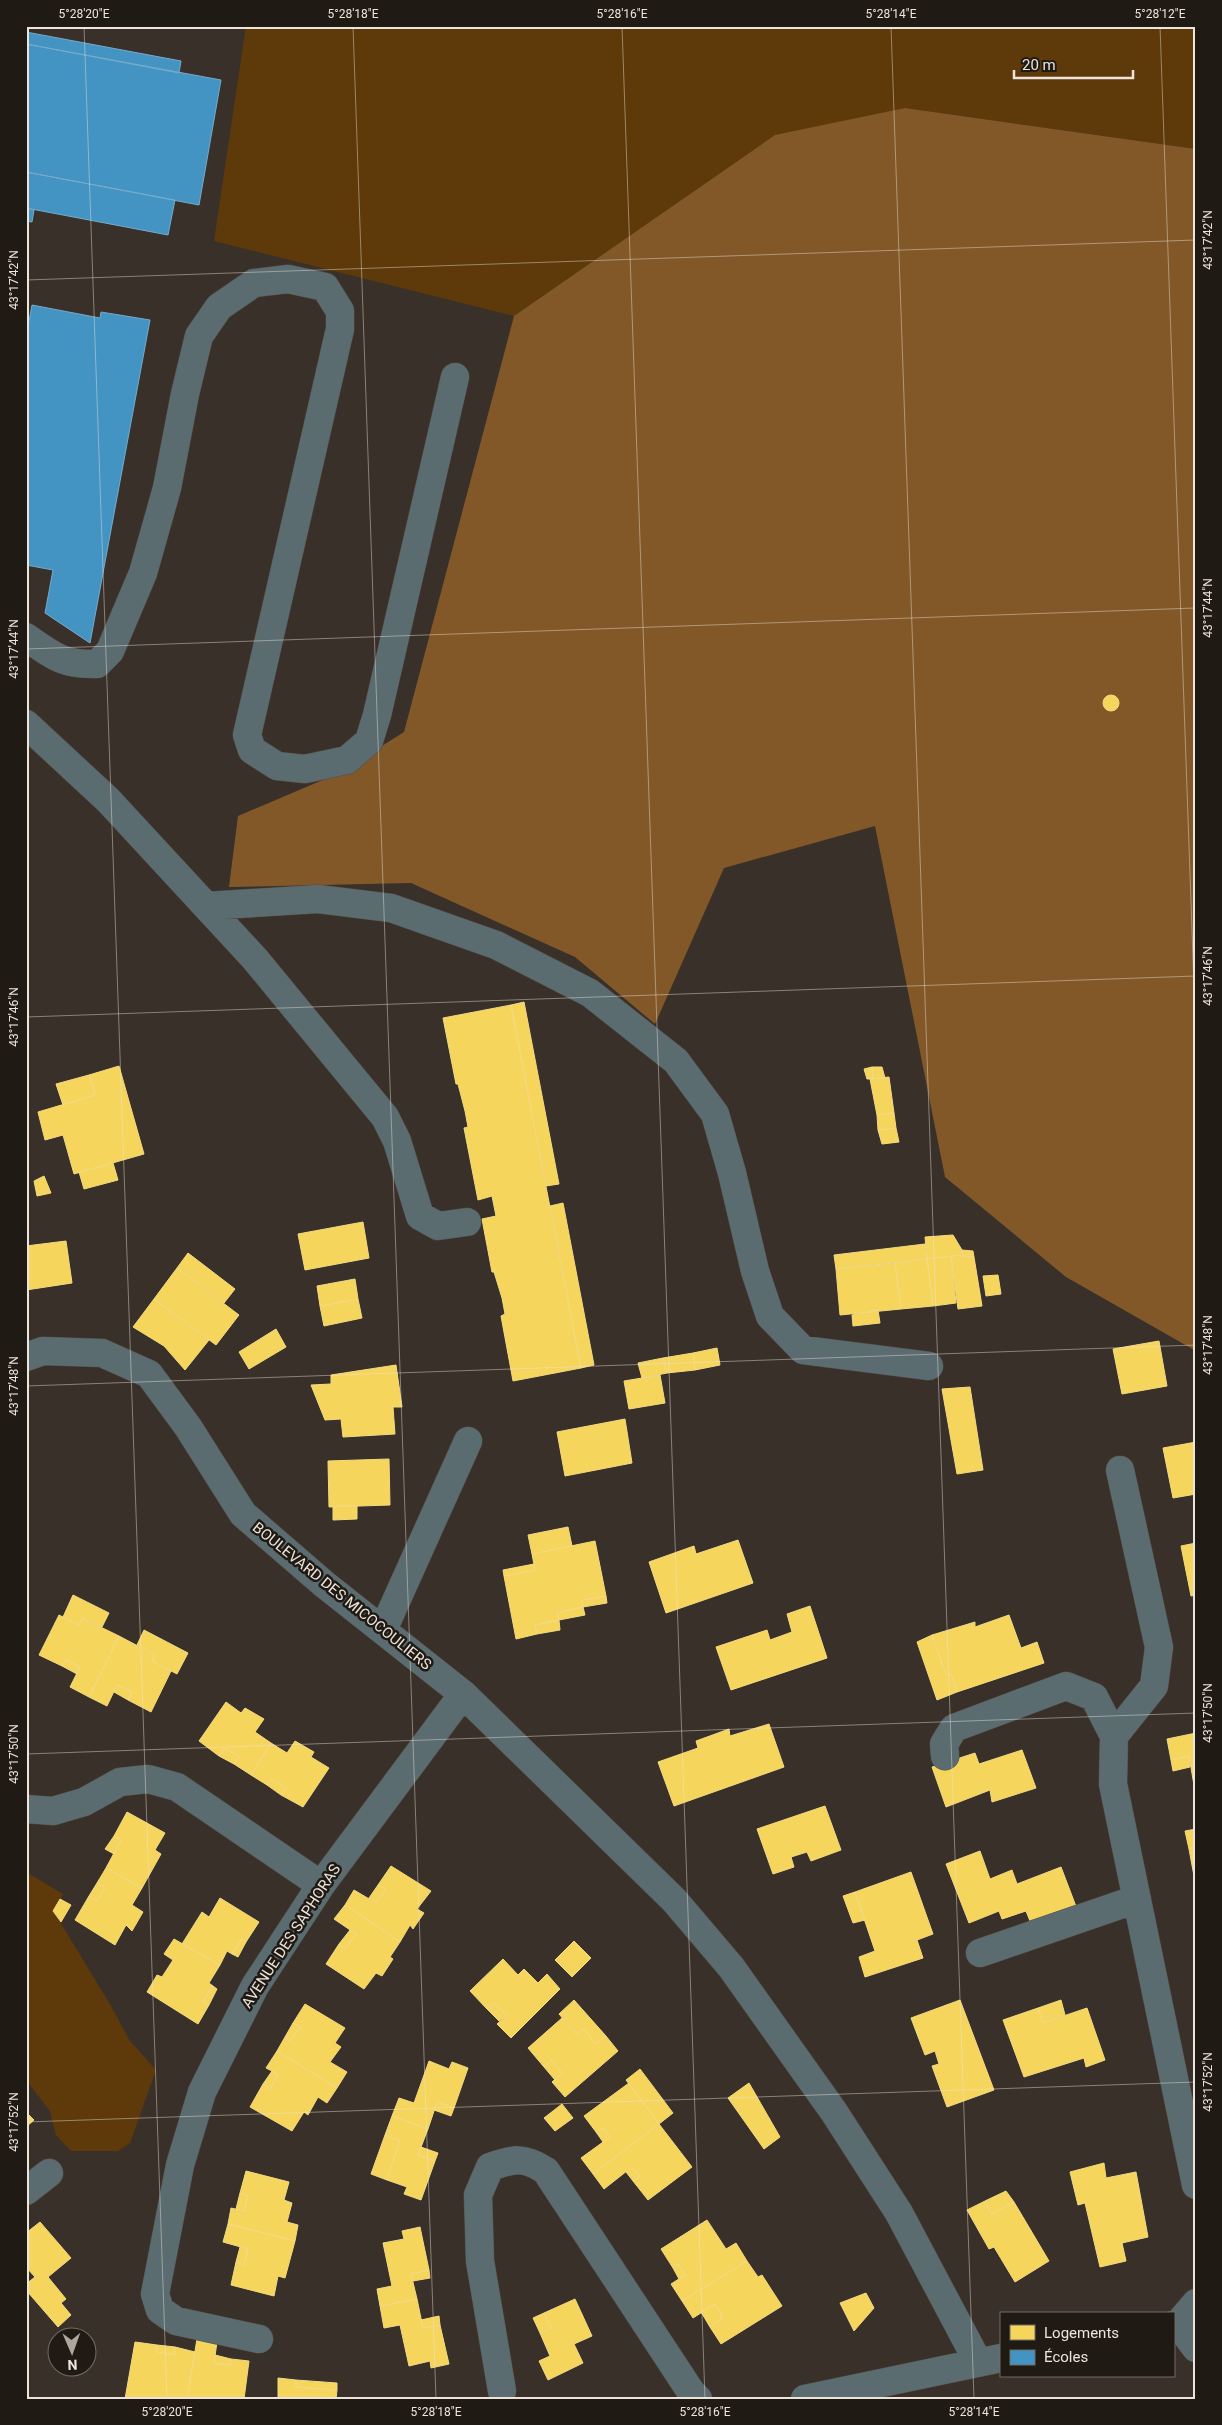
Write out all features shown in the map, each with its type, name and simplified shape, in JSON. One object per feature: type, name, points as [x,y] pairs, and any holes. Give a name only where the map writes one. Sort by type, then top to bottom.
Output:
[{"type":"lane","points":[[26,637],[53,656],[74,665],[97,664],[110,652],[143,573],[165,497],[199,336],[219,307],[254,283],[288,278],[325,287],[340,310],[340,329],[247,736],[252,750],[277,766],[305,769],[347,760],[369,741],[377,715],[455,377]]},
{"type":"lane","points":[[26,724],[108,800],[255,959],[385,1117],[397,1141],[420,1216],[438,1226],[467,1222]]},
{"type":"lane","points":[[206,906],[318,900],[391,908],[496,945],[590,993],[676,1061],[715,1114],[732,1173],[755,1271],[770,1316],[803,1350],[929,1366]]},
{"type":"lane","name":"BOULEVARD DES MICOCOULIERS","points":[[26,1357],[43,1351],[102,1353],[150,1374],[188,1427],[243,1514],[324,1584],[463,1694],[674,1900],[731,1967],[834,2112],[899,2213],[989,2360]]},
{"type":"lane","points":[[383,1630],[468,1441]]},
{"type":"lane","points":[[1114,1736],[1154,1686],[1159,1647],[1120,1470]]},
{"type":"lane","points":[[944,1756],[944,1744],[954,1728],[1066,1686],[1094,1697],[1114,1736],[1113,1784],[1196,2185]]},
{"type":"lane","name":"AVENUE DES SAPHORAS","points":[[259,2339],[176,2321],[160,2310],[155,2294],[180,2165],[202,2092],[255,1986],[321,1886],[463,1694]]},
{"type":"lane","points":[[26,1809],[53,1811],[76,1804],[120,1782],[148,1779],[178,1787],[321,1886]]},
{"type":"lane","points":[[980,1953],[1136,1899]]},
{"type":"lane","points":[[502,2391],[480,2260],[478,2195],[490,2167],[514,2159],[536,2164],[546,2171],[691,2392],[698,2399]]},
{"type":"lane","points":[[26,2191],[49,2173]]},
{"type":"lane","points":[[1196,2303],[1176,2325],[1196,2348]]},
{"type":"lane","points":[[805,2399],[989,2360]]},
{"type":"shaded area","points":[[246,26],[1196,26],[1196,149],[905,108],[755,149],[514,316],[214,241]]},
{"type":"shaded area","points":[[905,108],[1196,149],[1196,1351],[1066,1277],[945,1177],[875,826],[724,868],[655,1024],[575,957],[411,883],[229,887],[238,816],[339,773],[404,732],[514,316],[775,135]]},
{"type":"shaded area","points":[[26,1872],[63,1894],[54,1912],[130,2041],[156,2070],[130,2143],[118,2151],[71,2151],[56,2135],[50,2111],[26,2080]]},
{"type":"building: Logements","points":[[1111,695],[1119,703],[1111,711],[1103,703]]},
{"type":"building: Logements","points":[[524,1002],[559,1184],[546,1186],[511,1005]]},
{"type":"building: Logements","points":[[511,1005],[581,1368],[513,1381],[501,1316],[505,1314],[502,1298],[494,1272],[492,1272],[482,1219],[496,1216],[492,1196],[478,1200],[464,1128],[468,1127],[465,1111],[458,1084],[456,1084],[443,1018]]},
{"type":"building: Logements","points":[[119,1066],[144,1154],[74,1174],[63,1135],[45,1140],[38,1112],[95,1095],[89,1075]]},
{"type":"building: Logements","points":[[872,1067],[882,1067],[885,1078],[873,1079]]},
{"type":"building: Logements","points":[[872,1067],[873,1079],[867,1079],[864,1069]]},
{"type":"building: Logements","points":[[89,1075],[95,1095],[63,1105],[56,1084]]},
{"type":"building: Logements","points":[[889,1077],[894,1113],[877,1115],[870,1079]]},
{"type":"building: Logements","points":[[894,1113],[896,1128],[878,1130],[877,1115]]},
{"type":"building: Logements","points":[[896,1128],[899,1142],[882,1144],[878,1130]]},
{"type":"building: Logements","points":[[113,1163],[118,1180],[84,1189],[79,1172]]},
{"type":"building: Logements","points":[[44,1176],[51,1193],[37,1196],[34,1181]]},
{"type":"building: Logements","points":[[563,1203],[594,1365],[581,1368],[550,1206]]},
{"type":"building: Logements","points":[[363,1222],[369,1258],[305,1270],[298,1234]]},
{"type":"building: Logements","points":[[953,1235],[962,1250],[961,1255],[927,1259],[925,1237]]},
{"type":"building: Logements","points":[[66,1241],[72,1283],[26,1290],[26,1246]]},
{"type":"building: Logements","points":[[925,1244],[927,1259],[836,1269],[834,1255]]},
{"type":"building: Logements","points":[[962,1250],[973,1251],[974,1257],[962,1257]]},
{"type":"building: Logements","points":[[188,1253],[235,1289],[224,1303],[177,1268]]},
{"type":"building: Logements","points":[[951,1256],[974,1257],[982,1306],[958,1309]]},
{"type":"building: Logements","points":[[951,1256],[956,1303],[933,1306],[927,1259]]},
{"type":"building: Logements","points":[[927,1259],[933,1306],[901,1309],[895,1263]]},
{"type":"building: Logements","points":[[895,1263],[901,1309],[840,1315],[836,1269]]},
{"type":"building: Logements","points":[[177,1268],[239,1315],[216,1345],[154,1299]]},
{"type":"building: Logements","points":[[998,1275],[1001,1294],[986,1296],[983,1276]]},
{"type":"building: Logements","points":[[355,1279],[358,1299],[320,1306],[317,1286]]},
{"type":"building: Logements","points":[[154,1299],[209,1340],[185,1370],[164,1346],[133,1327]]},
{"type":"building: Logements","points":[[358,1299],[362,1318],[324,1326],[320,1306]]},
{"type":"building: Logements","points":[[878,1310],[880,1323],[853,1326],[852,1315]]},
{"type":"building: Logements","points":[[276,1329],[286,1347],[249,1369],[239,1352]]},
{"type":"building: Logements","points":[[1159,1341],[1167,1386],[1122,1394],[1113,1349]]},
{"type":"building: Logements","points":[[717,1348],[720,1365],[695,1370],[693,1353]]},
{"type":"building: Logements","points":[[693,1353],[695,1370],[667,1373],[663,1358]]},
{"type":"building: Logements","points":[[663,1358],[667,1373],[642,1378],[638,1363]]},
{"type":"building: Logements","points":[[396,1365],[402,1407],[393,1407],[395,1434],[343,1437],[341,1419],[325,1420],[311,1385],[331,1384],[331,1375]]},
{"type":"building: Logements","points":[[660,1375],[665,1403],[629,1409],[624,1381]]},
{"type":"building: Logements","points":[[970,1387],[983,1470],[957,1474],[942,1389]]},
{"type":"building: Logements","points":[[625,1419],[632,1463],[565,1476],[557,1432]]},
{"type":"building: Logements","points":[[1196,1442],[1196,1494],[1173,1498],[1163,1448]]},
{"type":"building: Logements","points":[[389,1459],[390,1505],[329,1507],[328,1461]]},
{"type":"building: Logements","points":[[333,1506],[357,1506],[357,1519],[333,1520]]},
{"type":"building: Logements","points":[[568,1527],[572,1546],[532,1554],[528,1535]]},
{"type":"building: Logements","points":[[738,1540],[753,1583],[666,1613],[649,1562],[694,1546],[696,1554]]},
{"type":"building: Logements","points":[[595,1541],[606,1596],[582,1600],[583,1607],[557,1613],[559,1620],[535,1625],[537,1634],[516,1639],[504,1576],[535,1570],[532,1554]]},
{"type":"building: Logements","points":[[1196,1543],[1196,1595],[1191,1596],[1181,1546]]},
{"type":"building: Logements","points":[[534,1564],[535,1570],[504,1576],[503,1570]]},
{"type":"building: Logements","points":[[73,1595],[109,1613],[102,1627],[82,1618],[79,1625],[63,1617]]},
{"type":"building: Logements","points":[[606,1596],[607,1603],[583,1607],[582,1600]]},
{"type":"building: Logements","points":[[810,1606],[827,1658],[731,1690],[716,1647],[767,1630],[770,1640],[792,1632],[787,1614]]},
{"type":"building: Logements","points":[[583,1607],[585,1615],[559,1620],[557,1613]]},
{"type":"building: Logements","points":[[59,1615],[79,1625],[82,1618],[119,1636],[89,1697],[70,1687],[80,1667],[66,1660],[62,1666],[39,1655]]},
{"type":"building: Logements","points":[[1009,1615],[1021,1648],[1037,1642],[1044,1663],[957,1692],[951,1674],[946,1675],[932,1635],[975,1622],[975,1627]]},
{"type":"building: Logements","points":[[559,1620],[560,1630],[537,1634],[535,1625]]},
{"type":"building: Logements","points":[[144,1630],[188,1653],[177,1674],[152,1661],[155,1655],[137,1645]]},
{"type":"building: Logements","points":[[932,1635],[946,1675],[951,1674],[957,1692],[937,1700],[917,1642]]},
{"type":"building: Logements","points":[[119,1636],[155,1655],[152,1661],[171,1671],[151,1712],[128,1700],[132,1692],[117,1685],[107,1706],[89,1697]]},
{"type":"building: Logements","points":[[66,1660],[80,1667],[77,1674],[62,1666]]},
{"type":"building: Logements","points":[[117,1685],[132,1692],[128,1700],[114,1692]]},
{"type":"building: Logements","points":[[226,1702],[241,1713],[245,1708],[264,1719],[255,1732],[271,1743],[251,1775],[234,1764],[239,1757],[225,1748],[219,1756],[199,1741]]},
{"type":"building: Logements","points":[[769,1724],[784,1767],[674,1806],[658,1762],[698,1748],[696,1741],[729,1729],[730,1736]]},
{"type":"building: Logements","points":[[1196,1733],[1195,1791],[1189,1756],[1171,1760],[1167,1739]]},
{"type":"building: Logements","points":[[295,1741],[314,1752],[311,1757],[329,1768],[303,1807],[281,1795],[286,1788],[271,1779],[267,1785],[251,1775],[271,1743],[287,1753]]},
{"type":"building: Logements","points":[[225,1748],[239,1757],[234,1764],[219,1756]]},
{"type":"building: Logements","points":[[1022,1750],[1036,1788],[992,1802],[990,1790],[946,1807],[932,1767],[975,1753],[979,1764]]},
{"type":"building: Logements","points":[[1189,1756],[1190,1767],[1173,1771],[1171,1760]]},
{"type":"building: Logements","points":[[271,1779],[286,1788],[281,1795],[267,1785]]},
{"type":"building: Logements","points":[[825,1806],[841,1850],[811,1861],[807,1852],[791,1857],[794,1867],[773,1874],[757,1829]]},
{"type":"building: Logements","points":[[127,1812],[165,1833],[155,1850],[161,1854],[142,1888],[106,1868],[121,1840],[114,1836]]},
{"type":"building: Logements","points":[[1196,1829],[1196,1847],[1189,1849],[1185,1831]]},
{"type":"building: Logements","points":[[114,1836],[121,1840],[114,1854],[105,1849]]},
{"type":"building: Logements","points":[[1196,1847],[1196,1860],[1191,1860],[1189,1849]]},
{"type":"building: Logements","points":[[980,1851],[990,1879],[1012,1870],[1017,1884],[1061,1867],[1077,1909],[1032,1926],[1026,1911],[1002,1919],[999,1911],[969,1923],[946,1864]]},
{"type":"building: Logements","points":[[1191,1860],[1196,1860],[1196,1881],[1195,1881]]},
{"type":"building: Logements","points":[[391,1866],[431,1891],[417,1909],[424,1913],[413,1929],[410,1925],[400,1942],[345,1905],[354,1890],[376,1903],[386,1889],[378,1885]]},
{"type":"building: Logements","points":[[106,1868],[142,1888],[132,1905],[143,1912],[132,1931],[126,1925],[115,1945],[75,1920],[89,1896],[97,1901],[105,1888],[97,1883]]},
{"type":"building: Logements","points":[[911,1872],[933,1934],[917,1940],[923,1958],[865,1977],[859,1957],[875,1951],[855,1892]]},
{"type":"building: Logements","points":[[97,1883],[105,1888],[97,1901],[89,1896]]},
{"type":"building: Logements","points":[[378,1885],[386,1889],[376,1903],[369,1898]]},
{"type":"building: Logements","points":[[855,1892],[865,1920],[853,1923],[843,1896]]},
{"type":"building: Logements","points":[[220,1898],[259,1922],[246,1942],[241,1939],[232,1954],[227,1951],[220,1965],[182,1944],[202,1912],[209,1917]]},
{"type":"building: Logements","points":[[60,1899],[71,1905],[61,1922],[53,1911]]},
{"type":"building: Logements","points":[[345,1905],[400,1942],[390,1957],[393,1959],[382,1976],[376,1973],[364,1989],[326,1964],[339,1944],[345,1949],[356,1934],[334,1919]]},
{"type":"building: Logements","points":[[350,1930],[356,1934],[345,1949],[339,1944]]},
{"type":"building: Logements","points":[[174,1939],[220,1965],[209,1983],[213,1986],[203,2002],[209,2005],[198,2024],[147,1992],[157,1975],[162,1977],[173,1960],[164,1954]]},
{"type":"building: Logements","points":[[241,1939],[246,1942],[238,1957],[232,1954]]},
{"type":"building: Logements","points":[[574,1941],[591,1958],[572,1977],[555,1960]]},
{"type":"building: Logements","points":[[503,1959],[518,1975],[524,1969],[538,1983],[547,1974],[560,1989],[511,2038],[497,2024],[507,2015],[494,2003],[487,2009],[470,1991]]},
{"type":"building: Logements","points":[[213,1986],[217,1989],[209,2005],[203,2002]]},
{"type":"building: Logements","points":[[574,2000],[606,2036],[596,2044],[583,2029],[576,2034],[559,2014]]},
{"type":"building: Logements","points":[[960,2000],[994,2090],[947,2107],[932,2066],[939,2064],[935,2051],[925,2055],[911,2018]]},
{"type":"building: Logements","points":[[1061,2000],[1065,2015],[1043,2023],[1038,2008]]},
{"type":"building: Logements","points":[[494,2003],[507,2015],[499,2021],[487,2009]]},
{"type":"building: Logements","points":[[305,2004],[345,2028],[335,2043],[341,2047],[330,2062],[347,2072],[337,2088],[277,2051],[285,2037],[290,2041],[300,2027],[293,2023]]},
{"type":"building: Logements","points":[[1038,2008],[1043,2023],[1087,2008],[1105,2060],[1086,2067],[1084,2058],[1024,2077],[1003,2020]]},
{"type":"building: Logements","points":[[562,2018],[576,2034],[583,2029],[596,2044],[606,2036],[618,2051],[565,2097],[552,2082],[562,2073],[551,2060],[544,2067],[528,2048]]},
{"type":"building: Logements","points":[[293,2023],[300,2027],[290,2041],[285,2037]]},
{"type":"building: Logements","points":[[277,2051],[337,2088],[327,2103],[318,2097],[308,2115],[304,2112],[292,2131],[250,2107],[263,2084],[270,2089],[278,2074],[266,2068]]},
{"type":"building: Logements","points":[[551,2060],[562,2073],[555,2080],[544,2067]]},
{"type":"building: Logements","points":[[429,2061],[449,2069],[452,2062],[468,2068],[454,2108],[437,2102],[428,2129],[392,2116],[399,2098],[414,2103]]},
{"type":"building: Logements","points":[[640,2069],[673,2113],[659,2124],[626,2080]]},
{"type":"building: Logements","points":[[272,2071],[278,2074],[270,2089],[263,2084]]},
{"type":"building: Logements","points":[[629,2083],[659,2124],[593,2174],[581,2158],[610,2137],[603,2128],[596,2132],[584,2116]]},
{"type":"building: Logements","points":[[749,2083],[780,2137],[764,2149],[728,2098]]},
{"type":"building: Logements","points":[[437,2102],[454,2108],[451,2116],[434,2110]]},
{"type":"building: Logements","points":[[562,2104],[573,2118],[555,2131],[544,2118]]},
{"type":"building: Logements","points":[[26,2112],[34,2120],[26,2127]]},
{"type":"building: Logements","points":[[392,2116],[428,2129],[418,2155],[435,2161],[421,2200],[404,2194],[407,2187],[387,2180],[400,2141],[385,2135]]},
{"type":"building: Logements","points":[[659,2124],[692,2167],[648,2200],[633,2181],[640,2177],[632,2167],[604,2189],[593,2174]]},
{"type":"building: Logements","points":[[603,2128],[610,2137],[603,2142],[596,2132]]},
{"type":"building: Logements","points":[[385,2135],[400,2141],[387,2180],[371,2174]]},
{"type":"building: Logements","points":[[421,2147],[438,2153],[435,2161],[418,2155]]},
{"type":"building: Logements","points":[[1104,2163],[1106,2178],[1136,2172],[1148,2237],[1122,2243],[1126,2261],[1100,2267],[1085,2203],[1078,2205],[1070,2172]]},
{"type":"building: Logements","points":[[632,2167],[640,2177],[633,2181],[626,2172]]},
{"type":"building: Logements","points":[[246,2171],[289,2182],[284,2200],[292,2203],[287,2222],[298,2225],[295,2241],[228,2224],[231,2208],[244,2211],[248,2196],[240,2193]]},
{"type":"building: Logements","points":[[1006,2191],[1014,2202],[991,2214],[985,2201]]},
{"type":"building: Logements","points":[[240,2193],[248,2196],[244,2211],[236,2209]]},
{"type":"building: Logements","points":[[985,2201],[991,2214],[1014,2202],[1049,2261],[1015,2282],[994,2247],[989,2249],[967,2210]]},
{"type":"building: Logements","points":[[707,2220],[726,2249],[736,2243],[747,2261],[682,2301],[671,2284],[685,2275],[678,2264],[673,2268],[661,2249]]},
{"type":"building: Logements","points":[[40,2222],[71,2258],[48,2277],[66,2299],[61,2303],[71,2315],[58,2327],[26,2290],[26,2284],[35,2277],[26,2267],[26,2233]]},
{"type":"building: Logements","points":[[228,2224],[295,2241],[285,2278],[278,2276],[274,2296],[231,2285],[236,2262],[244,2265],[248,2249],[223,2242]]},
{"type":"building: Logements","points":[[420,2227],[429,2270],[411,2274],[417,2299],[380,2306],[377,2289],[392,2286],[383,2243],[404,2239],[402,2231]]},
{"type":"building: Logements","points":[[240,2247],[248,2249],[244,2265],[236,2262]]},
{"type":"building: Logements","points":[[747,2261],[758,2277],[762,2275],[782,2306],[721,2344],[710,2327],[723,2318],[715,2304],[693,2318],[682,2301]]},
{"type":"building: Logements","points":[[678,2264],[685,2275],[679,2279],[673,2268]]},
{"type":"building: Logements","points":[[429,2270],[430,2278],[413,2281],[411,2274]]},
{"type":"building: Logements","points":[[866,2293],[874,2308],[854,2331],[840,2303]]},
{"type":"building: Logements","points":[[417,2299],[423,2328],[440,2325],[449,2364],[431,2368],[430,2361],[409,2366],[400,2325],[384,2328],[380,2306]]},
{"type":"building: Logements","points":[[575,2299],[592,2336],[574,2344],[583,2363],[548,2380],[539,2361],[550,2356],[540,2333],[551,2328],[544,2313]]},
{"type":"building: Logements","points":[[715,2304],[723,2318],[710,2327],[701,2312]]},
{"type":"building: Logements","points":[[544,2313],[551,2328],[540,2333],[533,2318]]},
{"type":"building: Logements","points":[[439,2316],[440,2325],[423,2328],[421,2320]]},
{"type":"building: Logements","points":[[197,2339],[217,2342],[214,2363],[230,2365],[231,2359],[249,2361],[244,2399],[187,2399]]},
{"type":"building: Logements","points":[[135,2342],[157,2345],[157,2352],[175,2355],[175,2347],[195,2352],[187,2399],[125,2399]]},
{"type":"building: Logements","points":[[157,2345],[175,2347],[175,2355],[157,2352]]},
{"type":"building: Logements","points":[[215,2355],[231,2359],[230,2365],[214,2363]]},
{"type":"building: Logements","points":[[278,2378],[296,2380],[296,2387],[337,2390],[336,2399],[278,2399]]},
{"type":"building: Logements","points":[[296,2380],[337,2383],[337,2390],[296,2387]]},
{"type":"building: Écoles","points":[[26,32],[181,61],[179,73],[26,44]]},
{"type":"building: Écoles","points":[[26,44],[221,80],[199,205],[26,172]]},
{"type":"building: Écoles","points":[[26,172],[175,200],[168,235],[26,208]]},
{"type":"building: Écoles","points":[[26,208],[34,210],[32,222],[26,221]]},
{"type":"building: Écoles","points":[[32,305],[100,318],[101,312],[150,320],[90,643],[45,613],[53,570],[26,565],[26,337]]}]
